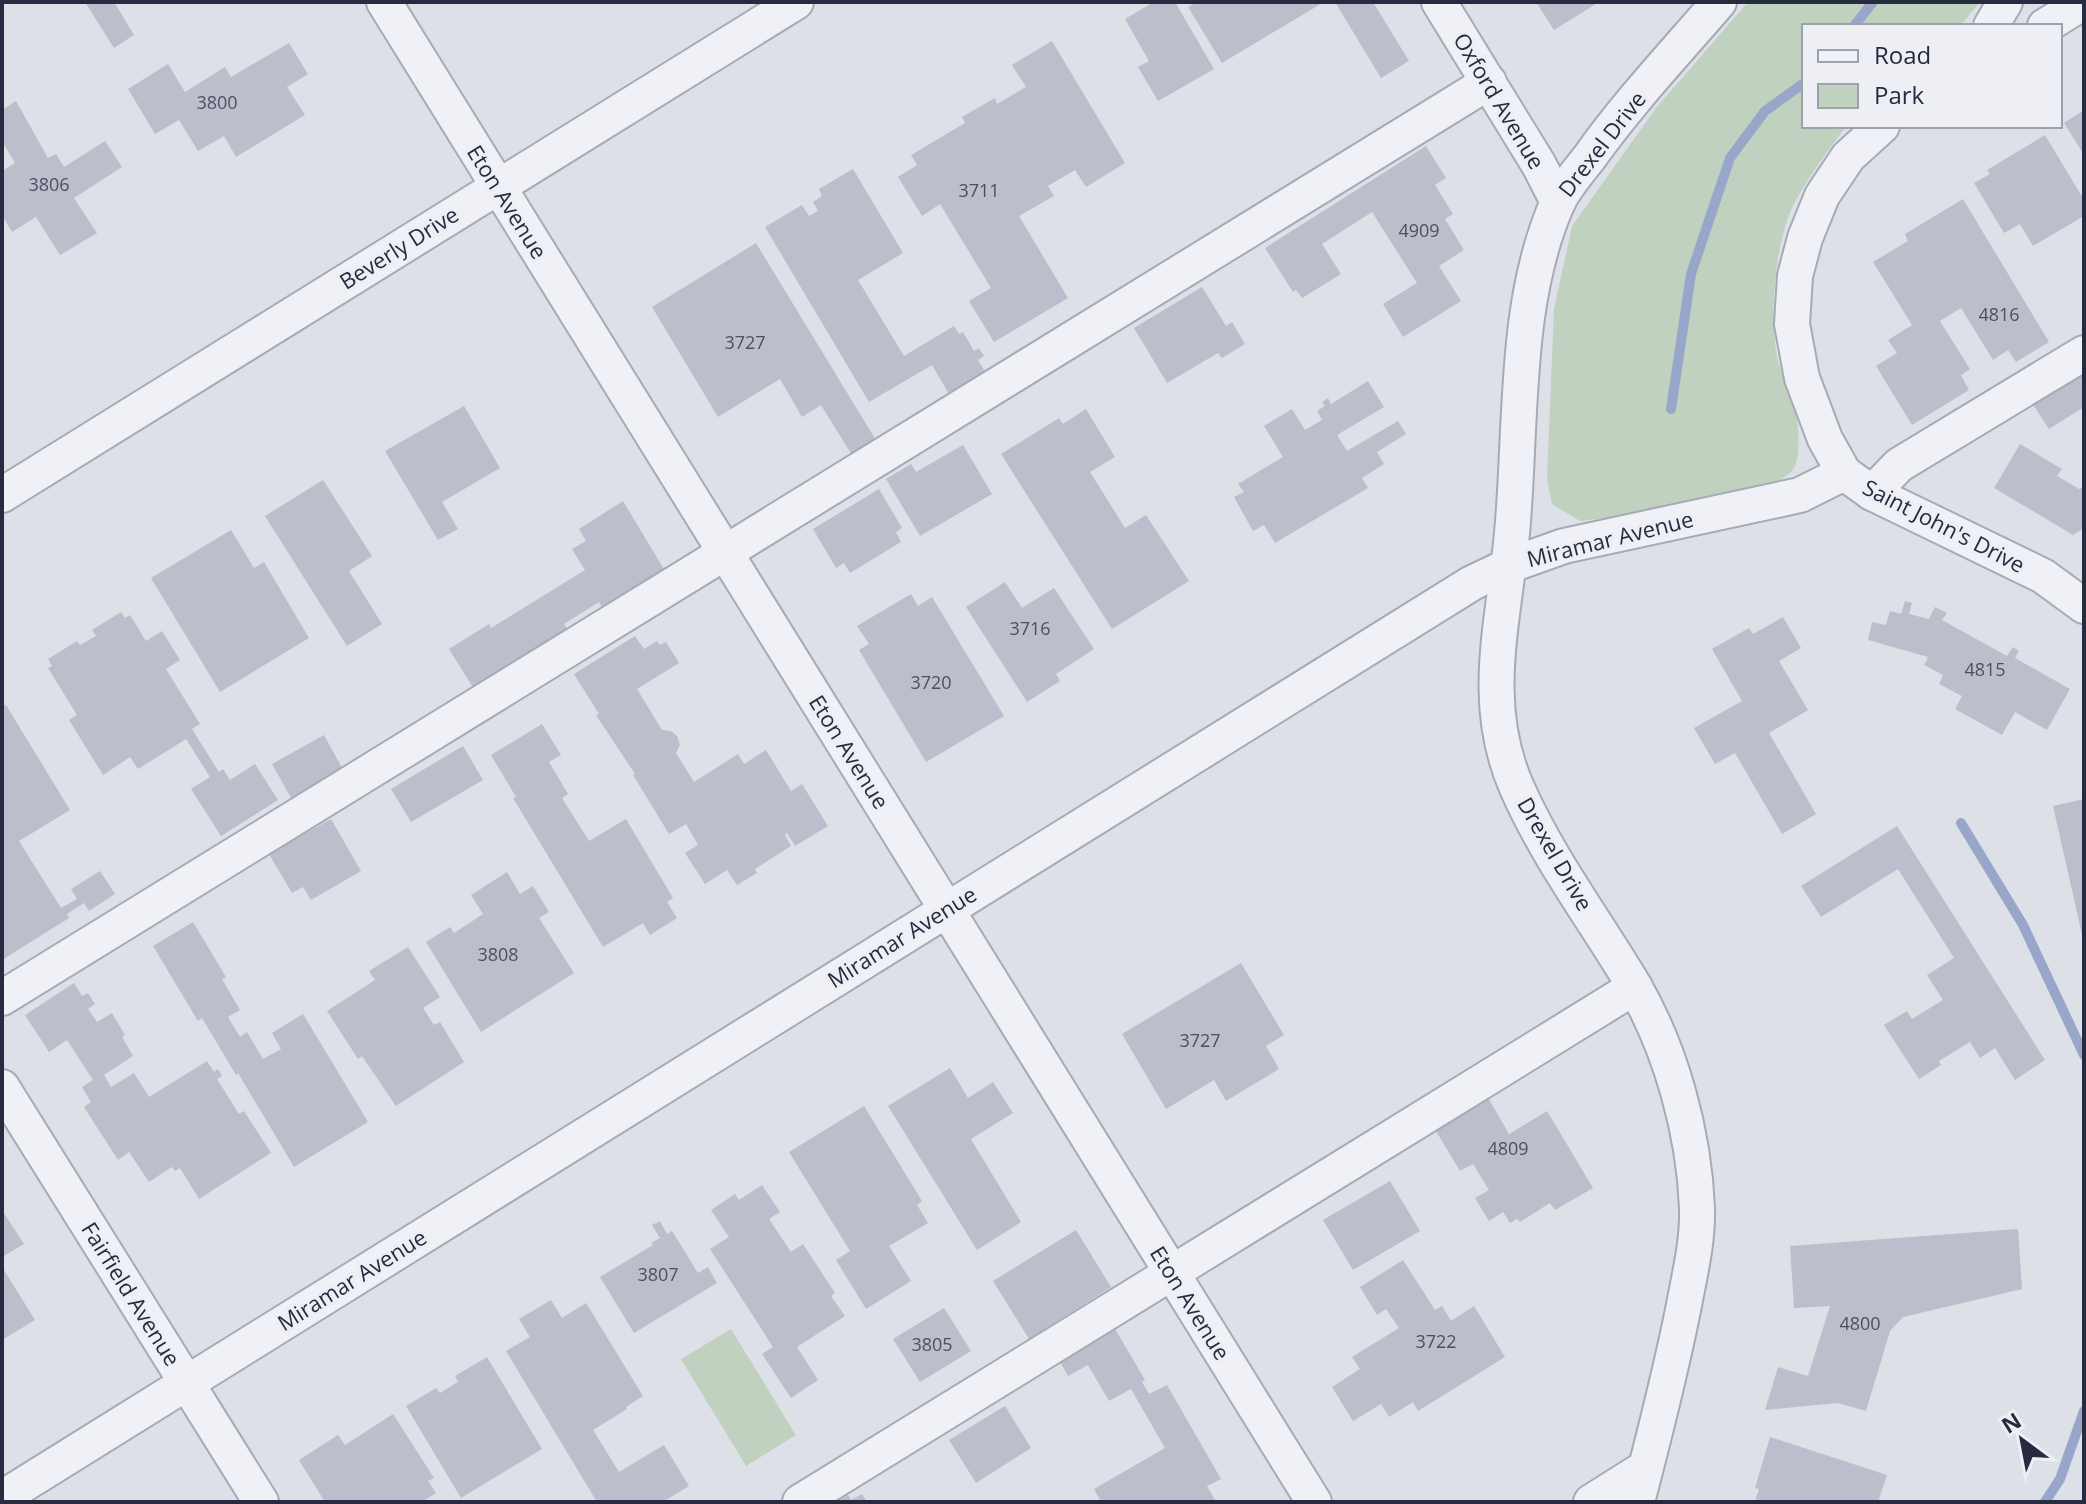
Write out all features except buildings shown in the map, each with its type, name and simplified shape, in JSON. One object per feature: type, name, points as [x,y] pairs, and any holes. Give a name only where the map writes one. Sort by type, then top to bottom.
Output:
[{"type":"street","name":"Eton Avenue","points":[[384,2],[1314,1502]]},
{"type":"street","name":"Beverly Drive","points":[[2,495],[796,2]]},
{"type":"street","name":"Oxford Avenue","points":[[1439,2],[1558,202]]},
{"type":"street","name":"Drexel Drive","points":[[1637,1502],[1678,1336],[1693,1257],[1697,1209],[1687,1132],[1664,1047],[1635,987],[1536,830],[1515,782],[1500,738],[1496,692],[1498,634],[1512,533],[1521,375],[1535,272],[1558,202],[1607,132],[1719,2]]},
{"type":"street","points":[[1992,24],[2005,2]]},
{"type":"street","points":[[2048,24],[2084,2]]},
{"type":"street","points":[[2,998],[1489,82]]},
{"type":"street","name":"Saint John's Drive","points":[[1880,128],[1848,157],[1822,196],[1805,238],[1795,276],[1792,324],[1802,378],[1825,439],[1844,473],[1872,493],[2043,576],[2084,606]]},
{"type":"street","points":[[1872,493],[1899,465],[2084,353]]},
{"type":"street","name":"Miramar Avenue","points":[[2,1498],[1472,583],[1564,546],[1800,495],[1844,473]]},
{"type":"street","points":[[800,1502],[1635,987]]},
{"type":"street","name":"Fairfield Avenue","points":[[2,1087],[261,1502]]},
{"type":"street","points":[[1591,1502],[1645,1468]]},
{"type":"green space","points":[[1748,2],[1980,2],[1962,24],[1802,24],[1802,128],[1845,128],[1796,199],[1786,224],[1776,271],[1776,351],[1794,402],[1798,426],[1799,445],[1794,468],[1781,479],[1728,498],[1660,511],[1580,521],[1552,504],[1547,479],[1554,309],[1572,226],[1656,108]]},
{"type":"green space","points":[[731,1329],[796,1435],[746,1466],[681,1359]]},
{"type":"waterway","points":[[1856,24],[1873,2]]},
{"type":"waterway","points":[[1671,409],[1691,274],[1730,158],[1765,111],[1802,84]]},
{"type":"waterway","points":[[1961,823],[2023,925],[2084,1055]]},
{"type":"waterway","points":[[2045,1502],[2060,1479],[2084,1411]]}]
